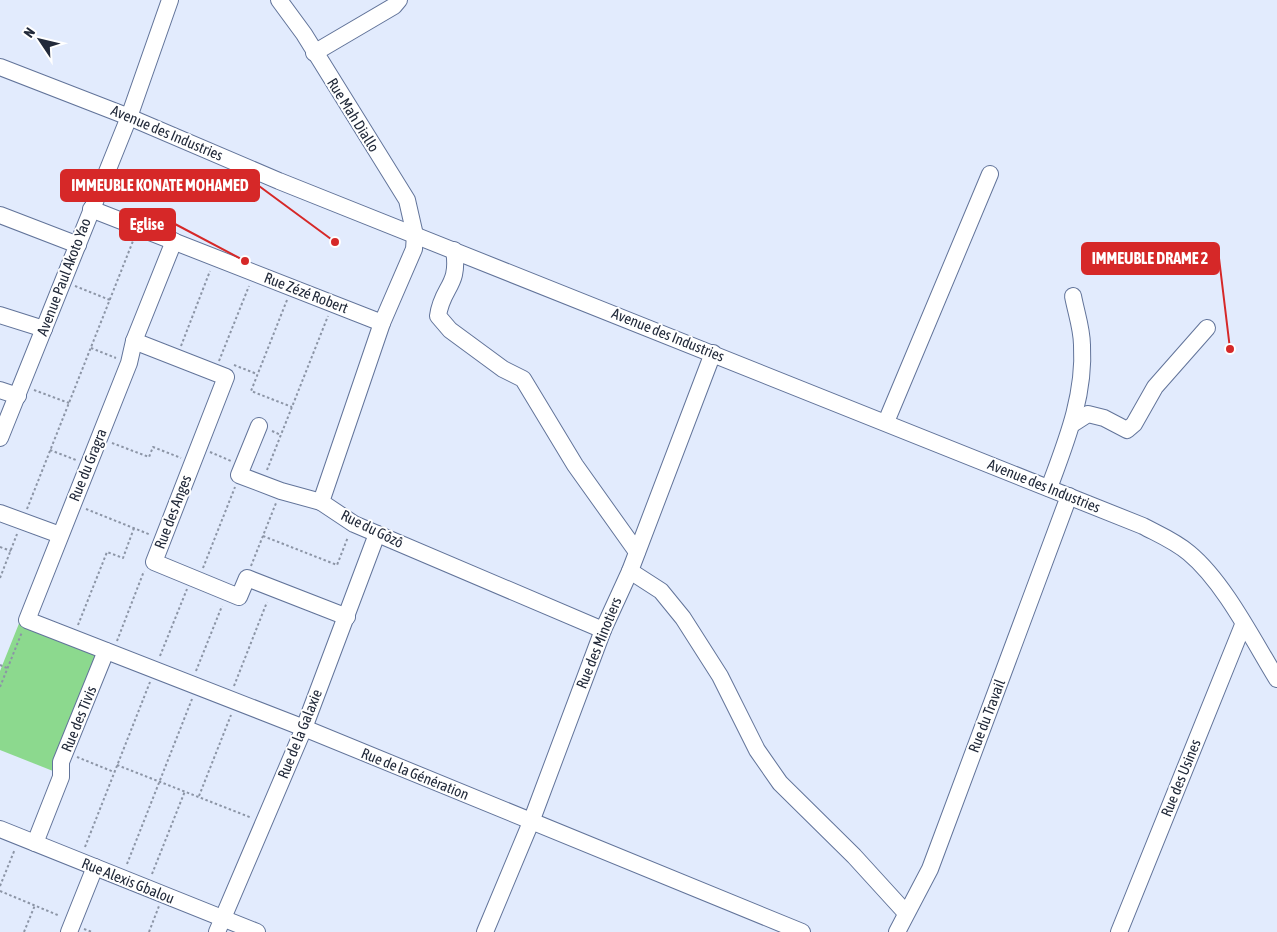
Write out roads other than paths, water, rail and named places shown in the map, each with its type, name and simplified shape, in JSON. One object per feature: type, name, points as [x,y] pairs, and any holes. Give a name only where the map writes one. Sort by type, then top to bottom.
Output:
[{"type":"street","name":"Avenue Paul Akoto Yao","points":[[0,438],[129,117],[170,0]]},
{"type":"street","name":"Rue Mah Diallo","points":[[280,0],[407,200],[415,236]]},
{"type":"street","points":[[314,53],[397,3]]},
{"type":"street","name":"Avenue des Industries","points":[[0,67],[129,117],[415,236],[886,422],[1142,526],[1189,553],[1218,586],[1277,679]]},
{"type":"street","points":[[886,422],[990,174]]},
{"type":"street","name":"Rue Zézé Robert","points":[[91,209],[382,323]]},
{"type":"street","points":[[0,215],[78,245]]},
{"type":"street","points":[[320,502],[382,323],[414,249],[415,236]]},
{"type":"street","name":"Rue du Gragra","points":[[27,620],[129,363],[134,341],[174,242]]},
{"type":"street","points":[[454,250],[457,266],[452,285],[443,298],[438,316],[450,330],[503,369],[523,379],[575,465],[637,552]]},
{"type":"street","points":[[1049,488],[1074,422],[1082,345],[1073,296]]},
{"type":"street","points":[[0,315],[44,329]]},
{"type":"street","points":[[1074,422],[1088,414],[1104,418],[1127,430],[1134,424],[1155,387],[1207,328]]},
{"type":"street","name":"Rue des Anges","points":[[134,341],[221,375],[195,455],[154,562],[239,597],[247,578],[347,617]]},
{"type":"street","name":"Rue des Minotiers","points":[[485,932],[531,822],[603,630],[630,571],[713,353]]},
{"type":"street","points":[[0,390],[20,391]]},
{"type":"street","name":"Rue du Gôzô","points":[[258,426],[241,470],[262,484],[320,502],[354,524],[603,630]]},
{"type":"street","name":"Rue du Travail","points":[[897,932],[930,869],[1069,496]]},
{"type":"street","points":[[0,513],[60,536]]},
{"type":"street","name":"Rue de la Galaxie","points":[[220,925],[304,728],[377,534]]},
{"type":"street","points":[[630,571],[661,591],[678,611],[720,676],[757,750],[780,783],[854,856],[906,913]]},
{"type":"street","name":"Rue de la Génération","points":[[27,620],[304,728],[802,932]]},
{"type":"street","name":"Rue des Usines","points":[[1119,932],[1243,625]]},
{"type":"street","name":"Rue des Tivis","points":[[35,843],[61,777],[61,762],[109,652]]},
{"type":"street","name":"Rue Alexis Gbalou","points":[[0,829],[147,888],[220,925],[256,932]]},
{"type":"street","points":[[72,926],[95,867]]},
{"type":"place","name":"IMMEUBLE KONATE MOHAMED","points":[[335,242]]},
{"type":"place","name":"Eglise","points":[[245,261]]},
{"type":"place","name":"IMMEUBLE DRAME 2","points":[[1230,349]]}]
